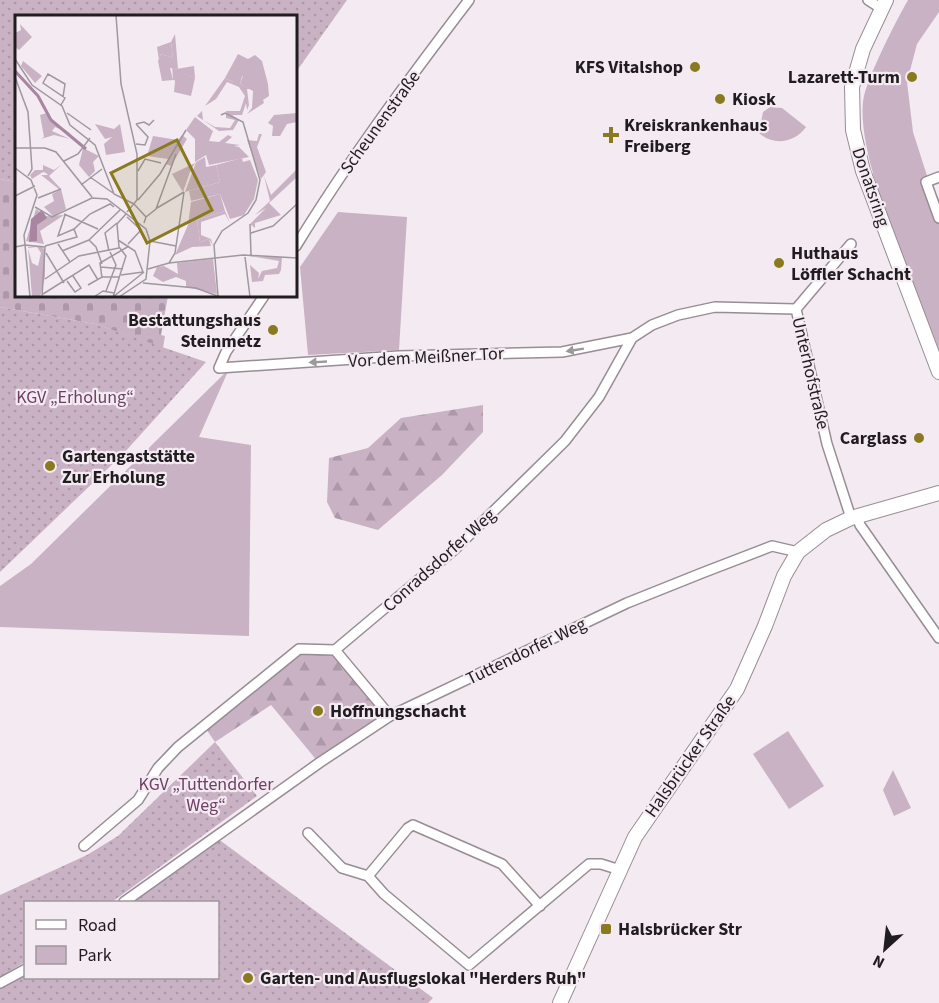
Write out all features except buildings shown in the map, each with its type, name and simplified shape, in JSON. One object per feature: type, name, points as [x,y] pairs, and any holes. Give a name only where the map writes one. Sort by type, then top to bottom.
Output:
[{"type":"main road","name":"Donatsring","points":[[884,4],[863,49],[852,87],[853,130],[863,171],[939,372]]},
{"type":"main road","name":"Halsbrücker Straße","points":[[560,1003],[641,826],[725,710],[737,689],[765,626],[784,576],[798,552],[826,530],[854,516],[939,493]]},
{"type":"street","name":"Scheunenstraße","points":[[297,244],[314,214],[353,158],[469,0]]},
{"type":"street","points":[[868,0],[884,4]]},
{"type":"street","points":[[939,177],[926,182],[939,218]]},
{"type":"street","name":"Unterhofstraße","points":[[851,244],[796,309],[827,444],[854,516],[939,638]]},
{"type":"street","name":"Vor dem Meißner Tor","points":[[263,297],[226,352],[219,368],[399,356],[562,352],[632,338]]},
{"type":"street","points":[[632,338],[652,325],[678,315],[715,306],[796,309]]},
{"type":"street","name":"Conradsdorfer Weg","points":[[335,650],[454,550],[565,441],[599,397],[632,338]]},
{"type":"street","name":"Tuttendorfer Weg","points":[[127,901],[319,763],[390,716],[627,603],[772,546],[798,552]]},
{"type":"street","points":[[84,846],[138,800],[158,768],[178,747],[299,649],[335,650],[390,716]]},
{"type":"street","points":[[368,876],[413,825],[502,864],[540,906]]},
{"type":"street","points":[[308,833],[342,868],[368,876],[384,894],[469,965],[589,864],[601,864],[620,870]]},
{"type":"street","points":[[0,983],[24,970]]},
{"type":"green space","points":[[0,0],[347,0],[297,71],[297,15],[15,15],[15,182],[0,179]]},
{"type":"green space","points":[[908,0],[939,0],[939,12],[917,44],[907,82],[913,132],[939,213],[939,350],[889,223],[868,151],[863,121],[864,96],[867,86],[883,48]]},
{"type":"green space","points":[[770,107],[782,108],[806,127],[796,137],[784,141],[765,137],[759,133],[763,112]]},
{"type":"green space","points":[[0,179],[15,182],[15,297],[168,297],[161,335],[165,336],[163,348],[95,324],[0,307]]},
{"type":"green space","points":[[338,212],[407,217],[399,350],[308,355],[300,267]]},
{"type":"green space","name":"KGV „Erholung“","points":[[0,307],[95,324],[206,362],[124,453],[0,572]]},
{"type":"green space","points":[[229,369],[199,437],[251,445],[249,636],[0,627],[0,586],[31,564]]},
{"type":"green space","points":[[483,405],[483,432],[442,475],[378,530],[335,518],[327,502],[329,458],[368,448],[401,418]]},
{"type":"green space","points":[[299,649],[335,650],[390,716],[319,763],[271,705],[215,742],[204,726]]},
{"type":"green space","points":[[788,731],[824,786],[789,809],[753,754]]},
{"type":"green space","name":"KGV „Tuttendorfer Weg“","points":[[215,742],[257,796],[113,901],[24,901],[24,963],[0,977],[0,895],[87,855],[118,836]]},
{"type":"green space","points":[[893,770],[911,808],[894,816],[883,790]]},
{"type":"green space","points":[[217,838],[433,998],[428,1003],[0,1003],[0,986],[24,973],[24,979],[219,979],[219,901],[132,901]]},
{"type":"place","name":"KFS Vitalshop","points":[[695,67]]},
{"type":"place","name":"Lazarett-Turm","points":[[912,77]]},
{"type":"place","name":"Kiosk","points":[[720,99]]},
{"type":"place","name":"Kreiskrankenhaus Freiberg","points":[[611,135]]},
{"type":"place","name":"Huthaus Löffler Schacht","points":[[779,263]]},
{"type":"place","name":"Bestattungshaus Steinmetz","points":[[273,330]]},
{"type":"place","name":"Carglass","points":[[919,438]]},
{"type":"place","name":"Gartengaststätte Zur Erholung","points":[[50,466]]},
{"type":"place","name":"Hoffnungschacht","points":[[318,711]]},
{"type":"place","name":"Halsbrücker Str","points":[[606,929]]},
{"type":"place","name":"Garten- und Ausflugslokal \"Herders Ruh\"","points":[[248,978]]}]
